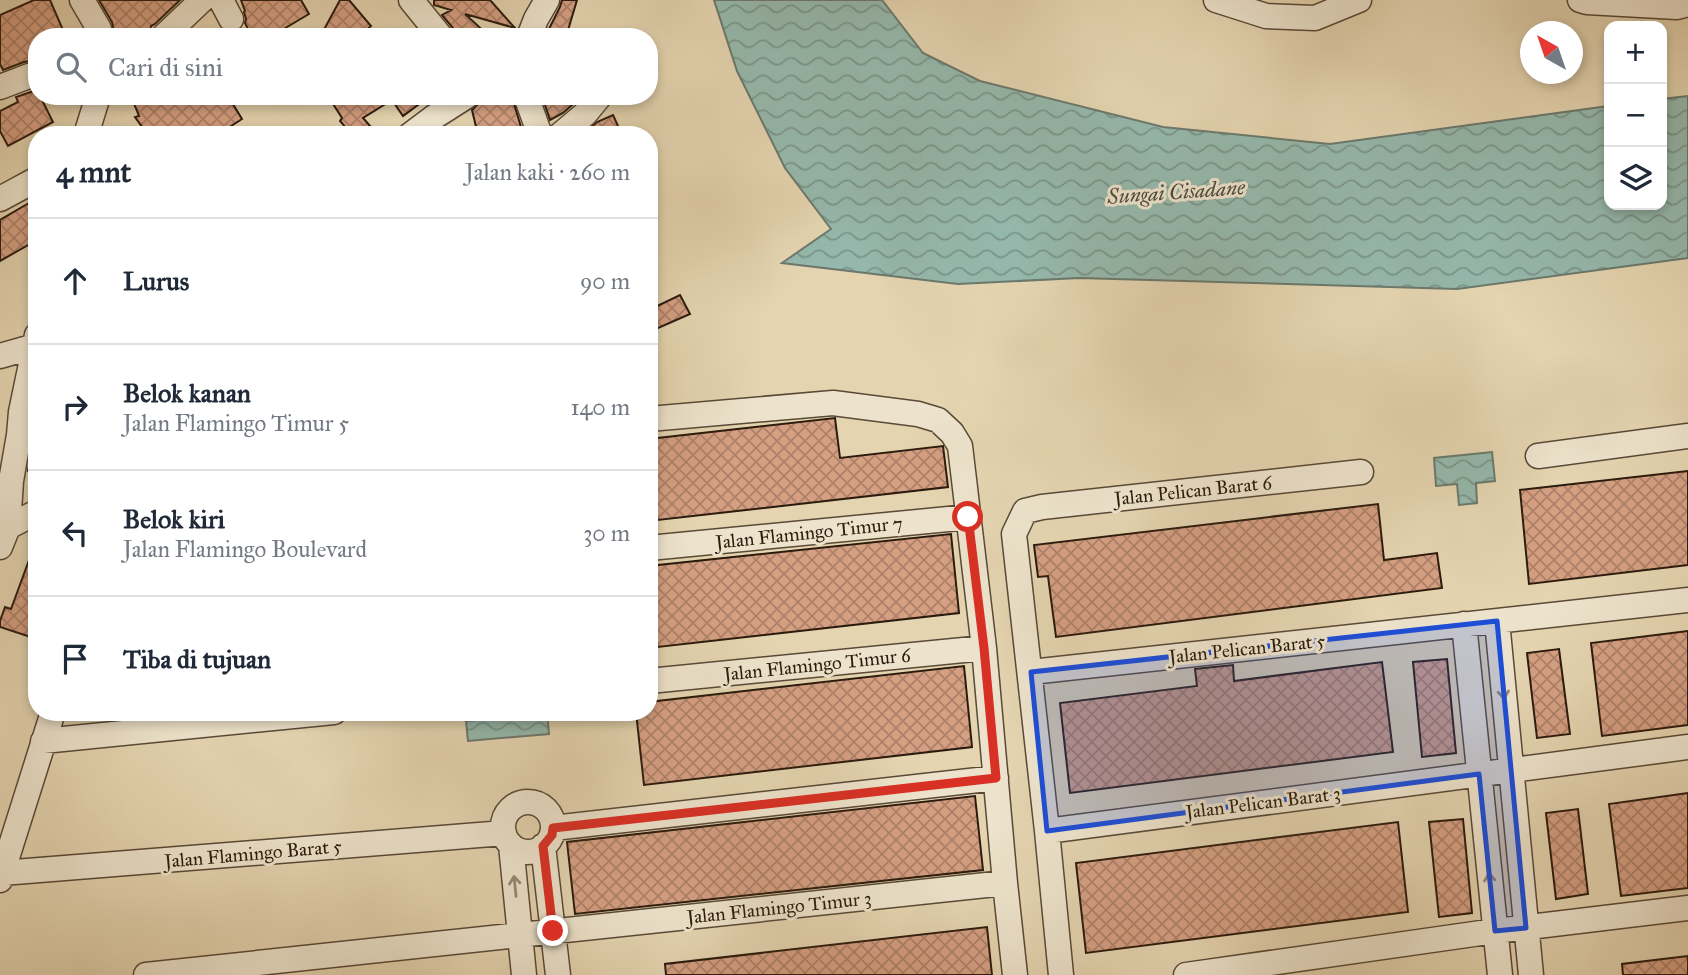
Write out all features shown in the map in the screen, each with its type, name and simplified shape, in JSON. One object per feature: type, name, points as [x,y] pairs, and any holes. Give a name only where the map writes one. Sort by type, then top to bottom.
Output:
[{"type":"street","points":[[82,0],[98,28]]},
{"type":"street","points":[[172,28],[202,0]]},
{"type":"street","points":[[411,0],[433,28]]},
{"type":"street","points":[[533,28],[547,0]]},
{"type":"street","points":[[1216,0],[1266,16],[1315,18],[1359,0]]},
{"type":"street","points":[[1580,0],[1677,7],[1688,4]]},
{"type":"street","points":[[0,87],[28,76]]},
{"type":"street","points":[[89,126],[95,105]]},
{"type":"street","points":[[422,126],[453,105]]},
{"type":"street","points":[[529,105],[537,126]]},
{"type":"street","points":[[571,126],[592,105]]},
{"type":"street","points":[[0,199],[28,184]]},
{"type":"street","points":[[0,356],[28,344]]},
{"type":"street","points":[[4,537],[11,415],[28,364]]},
{"type":"street","points":[[658,418],[832,403],[918,414],[938,420],[952,433],[960,446],[984,648],[1004,883],[1015,975]]},
{"type":"street","points":[[1538,456],[1688,436]]},
{"type":"street","name":"Jalan Pelican Barat 6","points":[[1031,672],[1014,534],[1025,511],[1361,472]]},
{"type":"street","name":"Jalan Flamingo Timur 7","points":[[658,547],[968,517]]},
{"type":"street","points":[[4,537],[28,519]]},
{"type":"street","name":"Jalan Pelican Barat 5","points":[[1031,672],[1688,600]]},
{"type":"street","points":[[1497,621],[1531,975]]},
{"type":"street","points":[[1464,625],[1500,975]]},
{"type":"street","name":"Jalan Flamingo Timur 6","points":[[658,680],[984,648]]},
{"type":"street","points":[[1031,672],[1061,975]]},
{"type":"street","points":[[1,876],[50,721]]},
{"type":"street","points":[[43,741],[244,721]]},
{"type":"street","name":"Jalan Pelican Barat 3","points":[[1047,831],[1688,747]]},
{"type":"street","points":[[508,839],[517,849],[531,852],[548,837],[996,778]]},
{"type":"street","points":[[524,975],[508,839],[503,826],[512,807],[526,802],[545,809],[552,821],[548,837],[558,975]]},
{"type":"street","name":"Jalan Flamingo Barat 5","points":[[1,876],[508,839]]},
{"type":"street","name":"Jalan Flamingo Timur 3","points":[[146,975],[1004,883]]},
{"type":"street","points":[[1186,975],[1495,931],[1688,908]]},
{"type":"highlighted area","points":[[1497,621],[1526,928],[1495,931],[1479,774],[1047,831],[1031,672]]},
{"type":"water","name":"Sungai Cisadane","points":[[714,0],[882,0],[923,53],[980,81],[1163,127],[1330,144],[1604,107],[1604,210],[1667,210],[1667,98],[1688,96],[1688,258],[1457,289],[1079,278],[958,284],[782,263],[831,229],[785,168],[737,71]]},
{"type":"water","points":[[1492,452],[1495,481],[1476,483],[1477,503],[1459,505],[1457,484],[1436,486],[1434,458]]},
{"type":"water","points":[[466,721],[548,721],[549,734],[468,741]]},
{"type":"building","points":[[34,0],[50,0],[62,28],[28,28],[28,61],[3,70],[0,64],[0,15]]},
{"type":"building","points":[[99,0],[180,0],[151,28],[113,28]]},
{"type":"building","points":[[241,0],[301,0],[309,14],[285,28],[248,28]]},
{"type":"building","points":[[340,0],[349,0],[371,26],[369,28],[325,28]]},
{"type":"building","points":[[434,0],[490,0],[515,28],[465,14],[480,28],[453,28],[442,15],[451,10],[434,5]]},
{"type":"building","points":[[562,0],[577,0],[569,28],[550,28]]},
{"type":"building","points":[[28,93],[28,105],[44,105],[53,122],[46,126],[28,126],[28,135],[8,146],[0,131],[0,111],[18,102],[16,97]]},
{"type":"building","points":[[135,105],[233,105],[242,119],[231,126],[142,126],[135,117],[139,116]]},
{"type":"building","points":[[334,105],[384,105],[363,118],[370,126],[344,126],[340,121],[342,118]]},
{"type":"building","points":[[395,105],[418,105],[403,116]]},
{"type":"building","points":[[477,105],[514,105],[521,126],[476,126],[472,110]]},
{"type":"building","points":[[545,105],[572,105],[563,113],[550,120]]},
{"type":"building","points":[[613,115],[618,126],[593,126]]},
{"type":"building","points":[[28,204],[28,245],[0,261],[0,220]]},
{"type":"building","points":[[680,295],[690,314],[658,328],[658,306]]},
{"type":"building","points":[[835,418],[840,458],[943,446],[948,487],[658,520],[658,438]]},
{"type":"building","points":[[1688,471],[1688,565],[1529,584],[1520,490]]},
{"type":"building","points":[[1378,504],[1384,560],[1437,553],[1442,588],[1056,637],[1048,576],[1038,577],[1034,545]]},
{"type":"building","points":[[951,534],[959,613],[658,647],[658,565]]},
{"type":"building","points":[[28,563],[28,636],[0,627],[5,607],[11,609]]},
{"type":"building","points":[[1688,631],[1688,725],[1602,736],[1591,643]]},
{"type":"building","points":[[1559,649],[1570,734],[1537,738],[1527,653]]},
{"type":"building","points":[[1447,659],[1456,753],[1422,757],[1413,662]]},
{"type":"building","points":[[1382,662],[1393,752],[1070,793],[1060,703],[1197,686],[1195,669],[1233,665],[1234,681]]},
{"type":"building","points":[[964,666],[972,747],[644,785],[637,721],[658,721],[658,701]]},
{"type":"building","points":[[1688,793],[1688,888],[1621,896],[1609,804]]},
{"type":"building","points":[[975,796],[983,870],[575,914],[567,842]]},
{"type":"building","points":[[1578,809],[1588,894],[1556,899],[1546,813]]},
{"type":"building","points":[[1463,819],[1472,913],[1439,917],[1429,822]]},
{"type":"building","points":[[1398,822],[1408,912],[1086,953],[1076,863]]},
{"type":"building","points":[[987,927],[992,975],[666,975],[665,964]]},
{"type":"building","points":[[1688,956],[1688,975],[1623,975],[1622,964]]},
{"type":"route","points":[[553,931],[543,846],[552,835],[553,828],[996,778],[968,517]]}]
